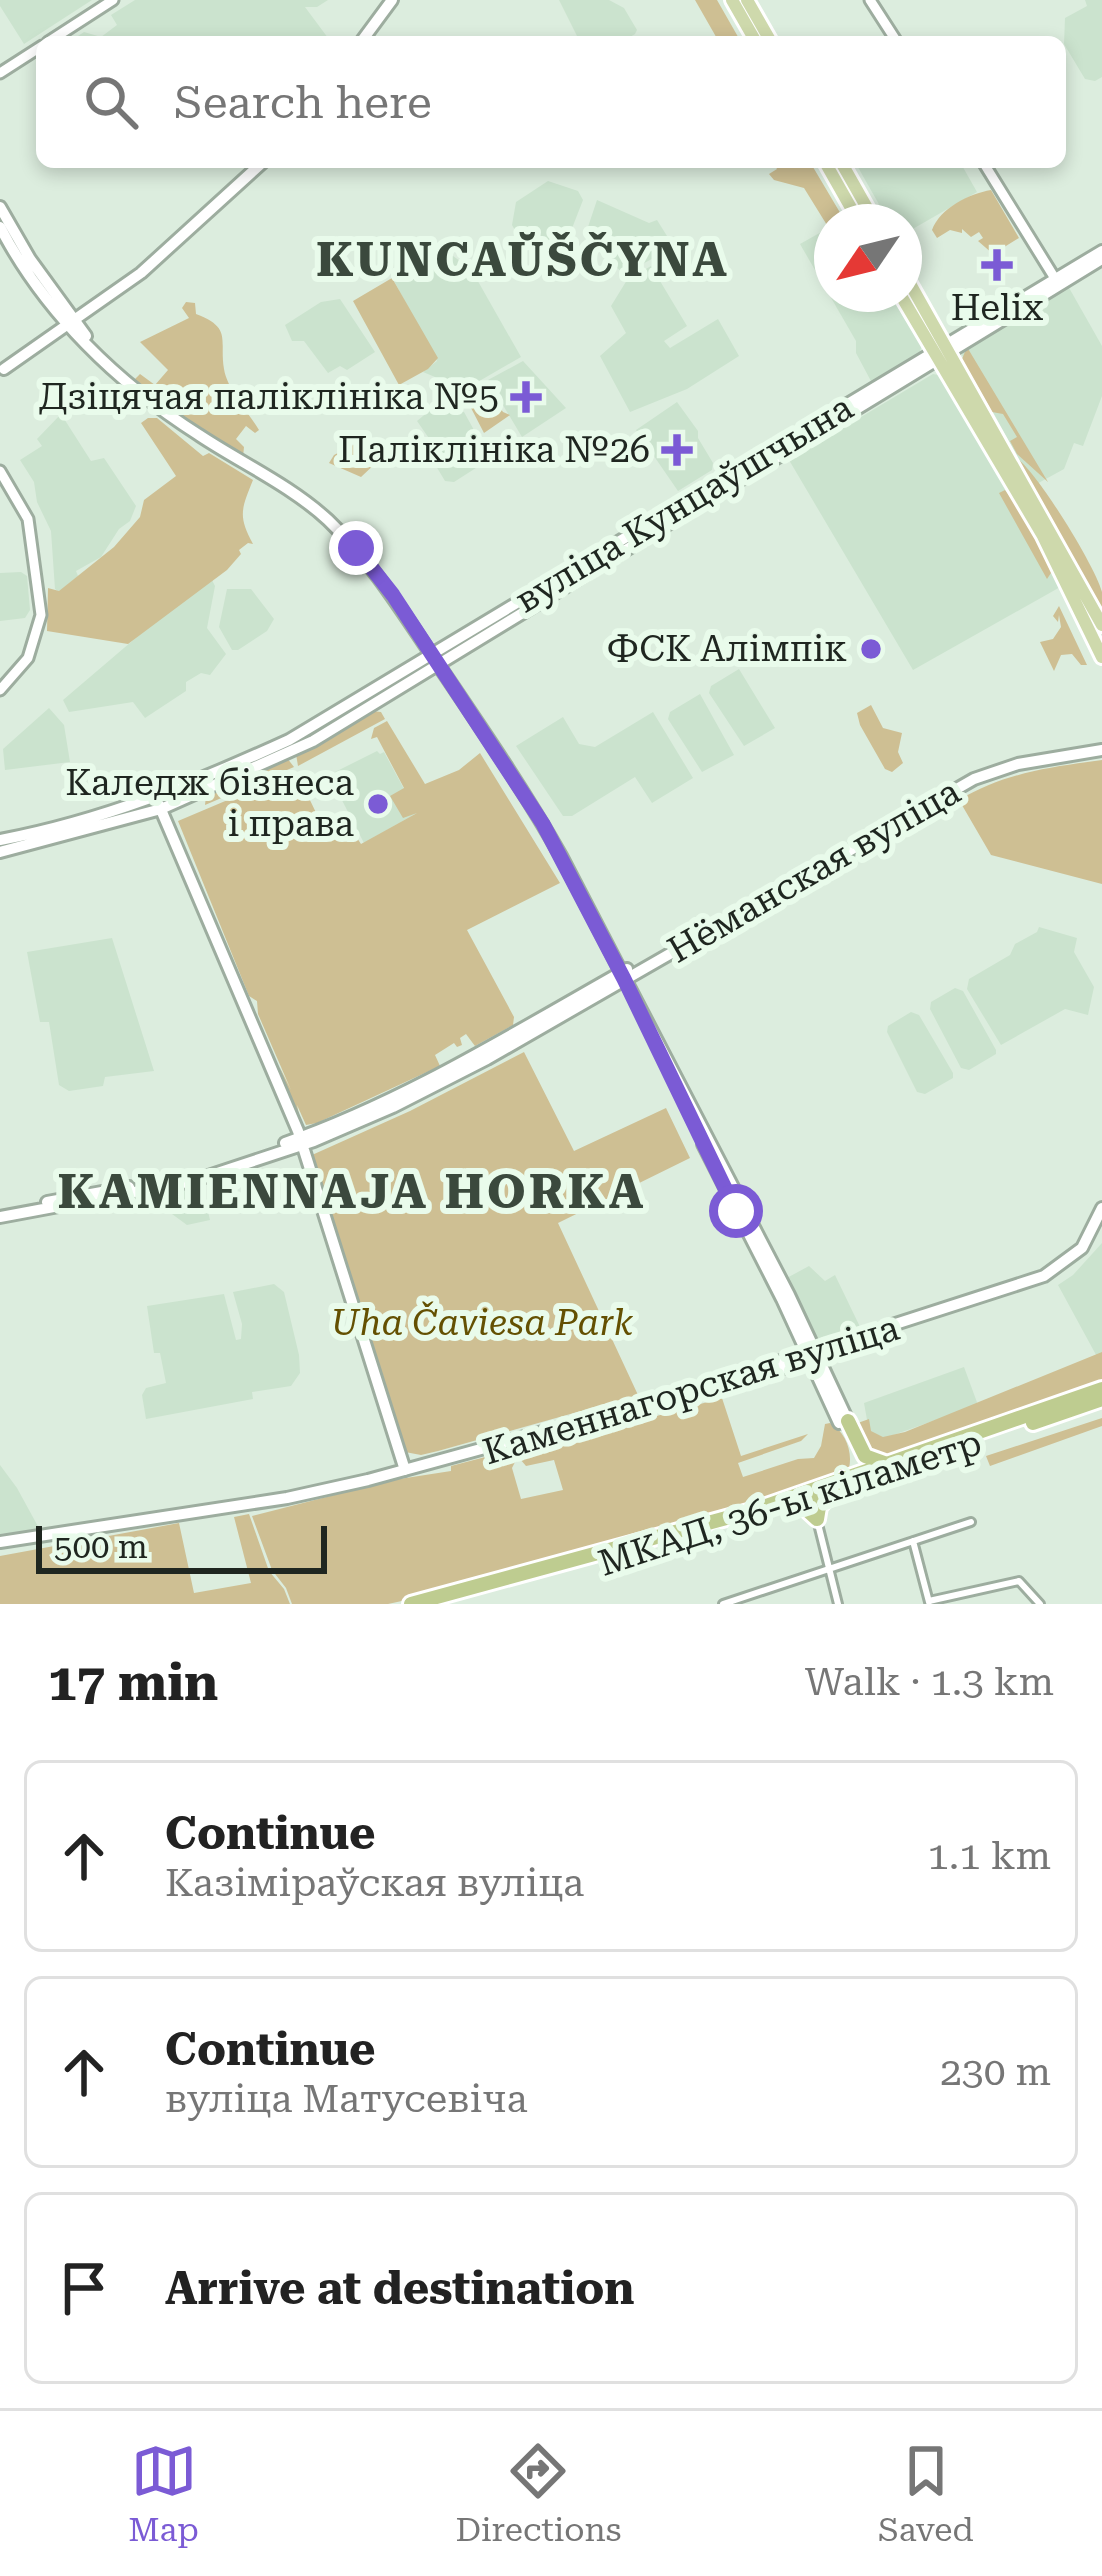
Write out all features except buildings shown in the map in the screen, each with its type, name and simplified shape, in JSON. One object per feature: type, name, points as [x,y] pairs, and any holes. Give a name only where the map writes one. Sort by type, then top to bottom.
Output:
[{"type":"highway","points":[[1036,1418],[1102,1388]]},
{"type":"highway","points":[[1036,1418],[1102,1399]]},
{"type":"highway","name":"МКАД, 36-ы кіламетр","points":[[541,1576],[795,1507],[898,1463],[1036,1418]]},
{"type":"highway","name":"МКАД, 36-ы кіламетр","points":[[541,1576],[834,1489],[1036,1418]]},
{"type":"highway","points":[[843,1422],[865,1456],[879,1464],[898,1463]]},
{"type":"highway","points":[[817,1519],[819,1507],[849,1474],[852,1462],[843,1422]]},
{"type":"highway","points":[[795,1507],[805,1508],[817,1519]]},
{"type":"highway","points":[[411,1604],[541,1576]]},
{"type":"highway","points":[[452,1604],[541,1576]]},
{"type":"main road","points":[[365,36],[392,0]]},
{"type":"main road","points":[[731,0],[752,36]]},
{"type":"main road","points":[[747,0],[768,36]]},
{"type":"main road","points":[[2,370],[120,288],[200,223],[257,168]]},
{"type":"main road","points":[[828,168],[849,204]]},
{"type":"main road","points":[[844,168],[865,204]]},
{"type":"main road","points":[[0,207],[71,324]]},
{"type":"main road","points":[[0,227],[27,272],[116,370],[203,438],[307,504],[345,537],[393,595],[543,824],[843,1422]]},
{"type":"main road","name":"вуліца Кунцаўшчына","points":[[158,802],[289,740],[436,661],[1102,255]]},
{"type":"main road","points":[[922,310],[1102,625]]},
{"type":"main road","points":[[914,312],[943,353]]},
{"type":"main road","points":[[1028,498],[1102,658]]},
{"type":"main road","name":"Нёманская вуліца","points":[[0,1213],[161,1184],[302,1141],[393,1107],[971,774],[1018,757],[1102,746]]},
{"type":"main road","points":[[0,841],[158,802]]},
{"type":"main road","points":[[0,852],[158,802]]},
{"type":"main road","points":[[158,802],[302,1141],[405,1470]]},
{"type":"main road","name":"Каменнагорская вуліца","points":[[0,1542],[286,1498],[552,1436],[813,1355],[1057,1270],[1087,1241],[1102,1208]]},
{"type":"street","points":[[57,36],[113,0]]},
{"type":"street","points":[[870,0],[893,36]]},
{"type":"street","points":[[0,74],[36,50]]},
{"type":"street","points":[[987,168],[1057,283]]},
{"type":"street","points":[[0,470],[28,519],[40,615],[28,658],[0,690]]},
{"type":"street","points":[[817,1519],[838,1604]]},
{"type":"street","points":[[723,1604],[971,1522]]},
{"type":"street","points":[[913,1541],[930,1602],[1018,1581],[1040,1604]]},
{"type":"street","points":[[760,1594],[763,1604]]},
{"type":"shaded area","points":[[0,0],[92,0],[24,44]]},
{"type":"shaded area","points":[[135,0],[328,0],[305,7],[327,36],[102,36],[117,25],[111,15]]},
{"type":"shaded area","points":[[559,0],[609,0],[624,8],[637,30],[632,36],[577,36]]},
{"type":"shaded area","points":[[1085,0],[1102,0],[1102,77],[1095,81],[1085,79],[1064,36],[1065,18],[1087,6]]},
{"type":"shaded area","points":[[858,168],[963,168],[977,192],[922,224],[922,204],[879,204]]},
{"type":"shaded area","points":[[548,181],[578,191],[583,200],[569,236],[542,253],[525,248],[512,225],[516,202]]},
{"type":"shaded area","points":[[597,200],[649,223],[657,220],[667,236],[661,254],[624,274],[605,257],[588,227]]},
{"type":"shaded area","points":[[814,236],[814,268],[800,244]]},
{"type":"shaded area","points":[[437,253],[453,256],[471,269],[521,357],[450,398],[435,377],[423,372],[437,361],[394,281]]},
{"type":"shaded area","points":[[651,266],[687,326],[664,341],[670,348],[718,319],[739,356],[687,389],[630,412],[600,356],[626,333],[611,306],[627,280]]},
{"type":"shaded area","points":[[1068,286],[1102,346],[1102,396],[1083,446],[1074,443],[1064,469],[1033,486],[962,355]]},
{"type":"shaded area","points":[[340,299],[375,352],[347,370],[340,366],[328,373],[304,341],[292,341],[285,325],[321,302]]},
{"type":"shaded area","points":[[839,312],[906,312],[923,341],[919,355],[872,383],[856,353],[856,341]]},
{"type":"shaded area","name":"Дзіцячая паліклініка №5","points":[[523,361],[566,408],[522,437],[488,380]]},
{"type":"shaded area","points":[[933,374],[943,376],[988,449],[1062,586],[913,670],[789,460]]},
{"type":"shaded area","name":"Паліклініка №26","points":[[677,402],[713,463],[712,470],[678,491],[636,430]]},
{"type":"shaded area","points":[[435,406],[464,412],[490,459],[454,482],[445,481],[430,456],[435,447],[417,421]]},
{"type":"shaded area","points":[[61,414],[91,461],[104,458],[136,506],[101,557],[76,571],[78,576],[59,592],[51,531],[37,502],[34,482],[20,460],[42,446],[37,439]]},
{"type":"shaded area","points":[[0,573],[27,576],[30,610],[25,618],[0,621]]},
{"type":"shaded area","points":[[212,580],[215,586],[207,628],[226,654],[210,675],[201,673],[186,682],[186,691],[145,718],[133,702],[69,712],[63,700]]},
{"type":"shaded area","points":[[227,589],[251,589],[274,619],[267,631],[238,650],[232,650],[219,627]]},
{"type":"shaded area","points":[[739,669],[775,728],[744,746],[709,693],[711,686]]},
{"type":"shaded area","points":[[700,694],[734,755],[702,772],[668,719],[670,712]]},
{"type":"shaded area","points":[[49,708],[64,725],[70,762],[5,770],[3,749]]},
{"type":"shaded area","points":[[653,712],[693,778],[652,803],[635,777],[572,816],[563,816],[516,746],[563,717],[579,744],[595,747]]},
{"type":"shaded area","name":"Каледж бізнеса і права","points":[[377,751],[384,752],[417,813],[364,843],[329,775]]},
{"type":"shaded area","points":[[1039,927],[1077,938],[1074,952],[1094,987],[1088,1015],[1065,1009],[1001,1045],[967,989],[969,979],[1010,955],[1015,944]]},
{"type":"shaded area","points":[[112,938],[154,1071],[105,1077],[103,1086],[69,1091],[59,1085],[49,1022],[40,1022],[27,952]]},
{"type":"shaded area","points":[[955,988],[963,991],[996,1050],[969,1070],[961,1068],[930,1009],[931,1002]]},
{"type":"shaded area","points":[[911,1012],[919,1015],[953,1073],[953,1078],[925,1094],[917,1092],[887,1032],[888,1026]]},
{"type":"shaded area","points":[[201,1182],[210,1220],[187,1225],[146,1195]]},
{"type":"shaded area","points":[[1102,1243],[1102,1363],[1101,1364],[1058,1285]]},
{"type":"shaded area","points":[[809,1266],[825,1281],[835,1275],[862,1331],[822,1343],[816,1339],[785,1279]]},
{"type":"shaded area","points":[[274,1284],[284,1292],[299,1355],[300,1373],[291,1386],[252,1392],[253,1399],[146,1419],[142,1395],[146,1388],[166,1383],[160,1353],[154,1353],[147,1306],[224,1294],[236,1340],[241,1339],[242,1324],[233,1292]]},
{"type":"shaded area","points":[[964,1367],[978,1405],[885,1438],[869,1431],[864,1403]]},
{"type":"shaded area","points":[[0,1465],[17,1488],[40,1530],[0,1534]]},
{"type":"green space","points":[[695,0],[717,0],[738,36],[716,36]]},
{"type":"green space","points":[[776,168],[814,168],[835,204],[814,204],[804,188],[774,180],[769,174]]},
{"type":"green space","points":[[991,190],[1019,238],[993,254],[978,241],[983,238],[979,232],[971,237],[962,229],[962,233],[950,230],[937,238],[932,230],[948,209]]},
{"type":"green space","points":[[392,278],[438,358],[399,385],[353,301]]},
{"type":"green space","points":[[186,302],[195,303],[196,314],[220,330],[226,377],[259,430],[255,433],[246,426],[236,439],[244,447],[243,457],[187,423],[133,381],[140,374],[155,385],[168,370],[140,342],[189,318],[182,308]]},
{"type":"green space","points":[[967,347],[1048,482],[1017,454],[1010,441],[1017,437],[1003,414],[992,412],[962,359]]},
{"type":"green space","points":[[487,388],[510,415],[484,433],[470,406],[475,390]]},
{"type":"green space","points":[[157,418],[203,456],[209,453],[253,480],[243,513],[253,544],[239,550],[241,554],[227,570],[128,644],[47,631],[48,588],[59,591],[114,547],[140,517],[144,500],[176,476],[141,423]]},
{"type":"green space","points":[[359,442],[377,462],[361,477],[329,463],[334,455]]},
{"type":"green space","points":[[1019,460],[1053,502],[1089,563],[1102,592],[1102,612]]},
{"type":"green space","points":[[1005,490],[1028,521],[1053,570],[1047,579],[999,493]]},
{"type":"green space","points":[[1059,606],[1087,665],[1072,654],[1061,655],[1054,671],[1040,642],[1053,639],[1061,627],[1059,615],[1058,622],[1053,616]]},
{"type":"green space","points":[[871,705],[883,728],[902,733],[898,752],[903,763],[892,772],[885,769],[860,725],[857,713]]},
{"type":"green space","points":[[372,711],[381,712],[385,719],[298,766],[296,754]]},
{"type":"green space","points":[[387,721],[425,784],[459,770],[480,753],[560,883],[467,930],[514,1017],[513,1025],[475,1046],[466,1034],[460,1038],[462,1045],[454,1043],[435,1055],[440,1066],[317,1123],[306,1125],[297,1105],[302,1128],[257,1001],[249,996],[178,821],[296,771],[320,821],[318,832],[349,826],[361,844],[417,813],[403,818],[390,796],[404,788],[377,737],[371,739],[374,728]]},
{"type":"green space","points":[[287,758],[294,767],[205,805],[206,796]]},
{"type":"green space","points":[[1102,760],[1102,884],[991,855],[959,800],[1010,777]]},
{"type":"green space","name":"Uha Čaviesa Park","points":[[524,1052],[574,1151],[666,1108],[690,1158],[558,1223],[638,1395],[438,1451],[405,1452],[312,1155]]},
{"type":"green space","points":[[1102,1352],[1102,1381],[884,1461],[869,1455],[855,1424],[869,1419],[871,1431],[883,1437],[905,1432]]},
{"type":"green space","points":[[722,1398],[741,1456],[808,1434],[801,1441],[738,1463],[743,1477],[814,1458],[825,1424],[830,1423],[847,1442],[849,1468],[669,1530],[388,1604],[292,1604],[272,1570],[252,1516],[393,1480],[451,1471],[451,1466],[508,1451],[516,1460],[512,1468],[521,1499],[563,1490],[554,1460],[526,1466],[520,1459],[521,1448],[571,1433],[573,1439]]},
{"type":"green space","points":[[1102,1418],[1102,1426],[990,1466],[986,1456]]},
{"type":"green space","points":[[249,1514],[269,1571],[290,1604],[0,1604],[0,1556],[179,1523],[194,1593],[251,1583],[234,1517]]},
{"type":"place","name":"Helix","points":[[997,265]]},
{"type":"place","name":"Дзіцячая паліклініка №5","points":[[526,397]]},
{"type":"place","name":"Паліклініка №26","points":[[677,450]]},
{"type":"place","name":"ФСК Алімпік","points":[[871,649]]},
{"type":"place","name":"Каледж бізнеса і права","points":[[378,804]]},
{"type":"district","name":"KUNCAŬŠČYNA","points":[[523,260]]},
{"type":"district","name":"KAMIENNAJA HORKA","points":[[352,1192]]},
{"type":"route","points":[[356,548],[393,595],[543,824],[736,1211]]}]
